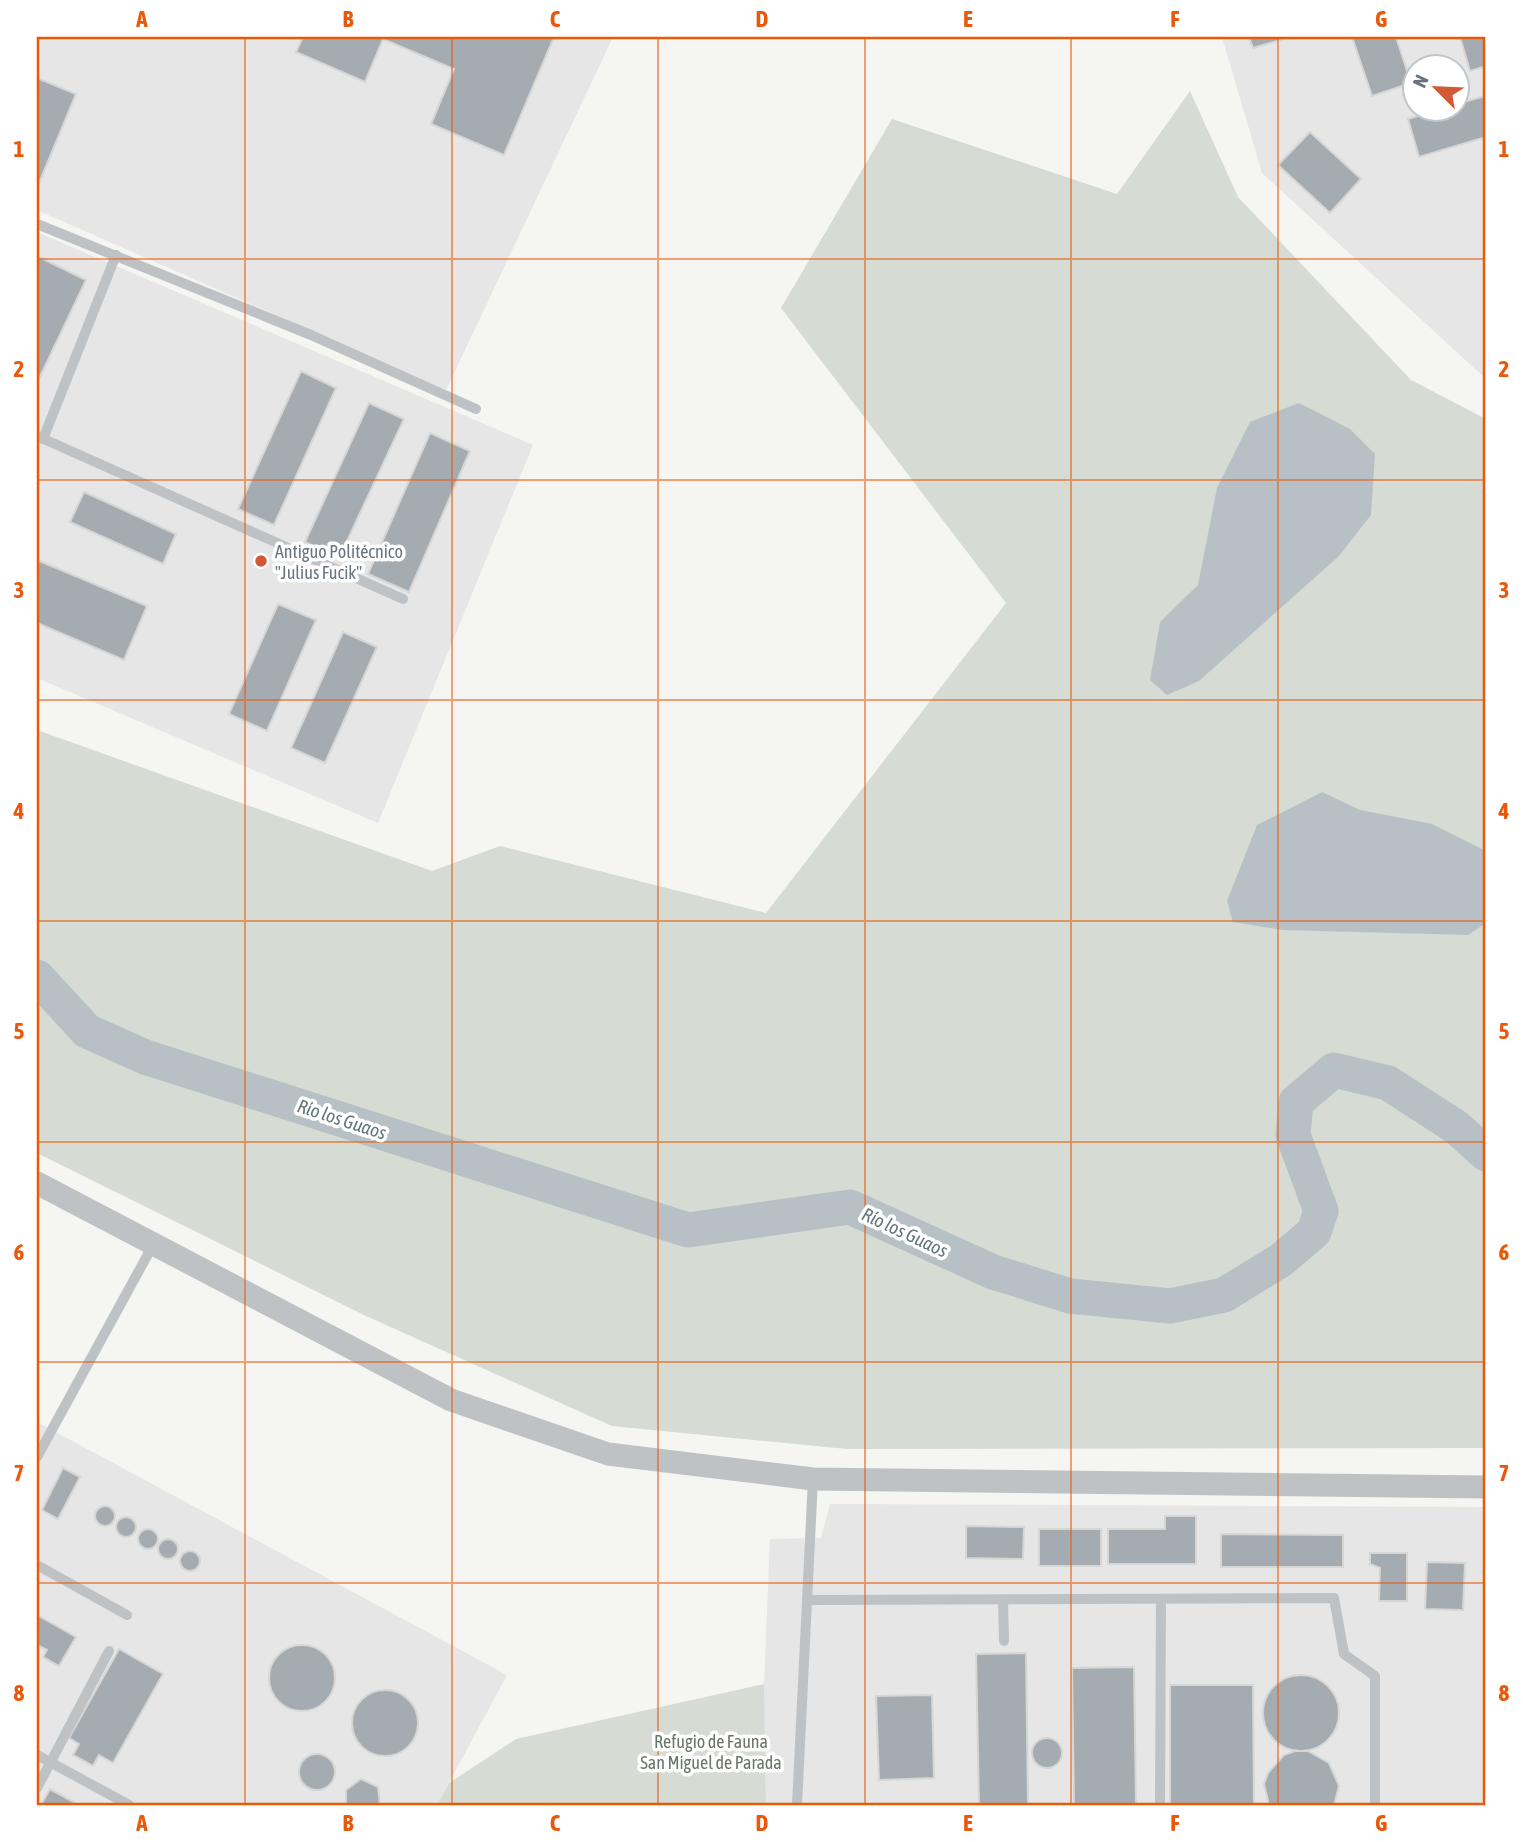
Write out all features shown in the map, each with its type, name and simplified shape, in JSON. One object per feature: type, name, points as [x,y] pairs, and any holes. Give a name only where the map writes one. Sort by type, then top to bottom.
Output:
[{"type":"street","points":[[37,1183],[451,1400],[608,1454],[813,1479],[1486,1487]]},
{"type":"lane","points":[[37,224],[311,335],[476,409]]},
{"type":"lane","points":[[116,255],[40,437],[403,599]]},
{"type":"lane","points":[[37,1457],[153,1244]]},
{"type":"lane","points":[[797,1805],[813,1479]]},
{"type":"lane","points":[[37,1565],[127,1615]]},
{"type":"lane","points":[[809,1600],[1335,1598],[1344,1654],[1375,1676],[1375,1805]]},
{"type":"lane","points":[[1160,1805],[1161,1600]]},
{"type":"lane","points":[[1003,1601],[1004,1641]]},
{"type":"lane","points":[[37,1788],[109,1651]]},
{"type":"lane","points":[[37,1755],[129,1805]]},
{"type":"shaded area","points":[[37,37],[613,37],[446,390],[37,210]]},
{"type":"shaded area","points":[[1222,37],[1486,37],[1486,379],[1262,173]]},
{"type":"shaded area","name":"Antiguo Politécnico \"Julius Fucik\"","points":[[37,232],[533,445],[378,823],[37,678]]},
{"type":"shaded area","points":[[1299,403],[1350,429],[1375,454],[1371,515],[1339,556],[1199,681],[1167,695],[1150,680],[1160,622],[1198,585],[1217,488],[1250,422]]},
{"type":"shaded area","points":[[1322,792],[1360,810],[1432,824],[1486,851],[1486,923],[1468,935],[1283,930],[1233,922],[1227,901],[1257,825]]},
{"type":"shaded area","points":[[37,1422],[507,1675],[437,1805],[37,1805]]},
{"type":"shaded area","points":[[830,1504],[1486,1507],[1486,1805],[766,1805],[764,1684],[770,1539],[821,1538]]},
{"type":"green space","points":[[1190,91],[1238,197],[1411,380],[1486,419],[1486,1448],[847,1449],[612,1426],[366,1316],[37,1153],[37,730],[432,871],[500,846],[766,913],[1006,603],[781,308],[892,119],[1117,194]]},
{"type":"green space","name":"Refugio de Fauna San Miguel de Parada","points":[[764,1684],[766,1805],[437,1805],[449,1783],[516,1739]]},
{"type":"building","points":[[303,37],[554,37],[504,155],[431,124],[454,69],[383,39],[365,82],[296,52]]},
{"type":"building","points":[[1249,37],[1286,37],[1287,38],[1253,48]]},
{"type":"building","points":[[1352,37],[1396,37],[1401,52],[1400,87],[1372,96]]},
{"type":"building","points":[[1460,37],[1486,37],[1486,66],[1470,71],[1470,52],[1464,52]]},
{"type":"building","points":[[37,78],[76,94],[37,188]]},
{"type":"building","points":[[1485,96],[1486,137],[1419,157],[1409,122],[1470,122],[1470,100]]},
{"type":"building","points":[[1310,132],[1361,179],[1330,213],[1278,165]]},
{"type":"building","points":[[37,256],[86,280],[37,383]]},
{"type":"building","points":[[301,371],[336,388],[274,525],[238,509]]},
{"type":"building","points":[[369,403],[404,419],[339,558],[305,542]]},
{"type":"building","points":[[430,433],[470,451],[409,592],[368,574]]},
{"type":"building","points":[[84,492],[176,534],[163,564],[70,522]]},
{"type":"building","points":[[37,560],[147,606],[124,660],[37,623]]},
{"type":"building","points":[[278,604],[316,620],[267,731],[229,714]]},
{"type":"building","points":[[343,632],[377,647],[325,763],[291,748]]},
{"type":"building","points":[[63,1468],[80,1477],[58,1519],[42,1510]]},
{"type":"building","points":[[105,1506],[112,1509],[115,1516],[112,1523],[105,1526],[98,1523],[95,1516],[98,1509]]},
{"type":"building","points":[[1165,1516],[1196,1516],[1196,1564],[1108,1564],[1108,1529],[1165,1529]]},
{"type":"building","points":[[126,1517],[133,1520],[136,1527],[133,1534],[126,1537],[119,1534],[116,1527],[119,1520]]},
{"type":"building","points":[[966,1526],[1024,1527],[1023,1559],[966,1558]]},
{"type":"building","points":[[148,1529],[155,1532],[158,1539],[155,1546],[148,1549],[141,1546],[138,1539],[141,1532]]},
{"type":"building","points":[[1039,1529],[1101,1529],[1101,1566],[1039,1566]]},
{"type":"building","points":[[1221,1534],[1343,1535],[1343,1567],[1221,1567]]},
{"type":"building","points":[[168,1539],[175,1542],[178,1549],[175,1556],[168,1559],[161,1556],[158,1549],[161,1542]]},
{"type":"building","points":[[190,1551],[197,1554],[200,1561],[197,1568],[190,1571],[183,1568],[180,1561],[183,1554]]},
{"type":"building","points":[[1370,1553],[1407,1553],[1407,1601],[1379,1601],[1380,1568],[1370,1564]]},
{"type":"building","points":[[1427,1562],[1465,1563],[1463,1610],[1425,1609]]},
{"type":"building","points":[[37,1615],[76,1637],[59,1666],[43,1657],[47,1650],[37,1645]]},
{"type":"building","points":[[295,1645],[309,1645],[321,1650],[330,1659],[335,1678],[333,1691],[326,1702],[309,1711],[295,1711],[283,1706],[274,1697],[269,1685],[269,1671],[274,1659],[283,1650]]},
{"type":"building","points":[[119,1649],[163,1674],[113,1763],[99,1755],[93,1766],[73,1755],[79,1744],[69,1738]]},
{"type":"building","points":[[1026,1653],[1028,1805],[979,1805],[976,1654]]},
{"type":"building","points":[[1134,1667],[1136,1805],[1074,1805],[1072,1668]]},
{"type":"building","points":[[1294,1675],[1308,1675],[1322,1681],[1333,1692],[1339,1713],[1336,1728],[1328,1740],[1308,1751],[1294,1751],[1280,1745],[1269,1734],[1263,1720],[1263,1706],[1269,1692],[1280,1681]]},
{"type":"building","points":[[1170,1685],[1253,1685],[1254,1805],[1170,1805]]},
{"type":"building","points":[[379,1690],[391,1690],[409,1699],[416,1710],[416,1736],[409,1747],[398,1754],[379,1756],[366,1751],[357,1742],[352,1729],[352,1717],[357,1704],[366,1695]]},
{"type":"building","points":[[932,1695],[934,1778],[879,1780],[876,1696]]},
{"type":"building","points":[[1047,1738],[1058,1742],[1062,1753],[1058,1764],[1047,1768],[1036,1764],[1032,1753],[1036,1742]]},
{"type":"building","points":[[1295,1751],[1308,1751],[1329,1763],[1339,1786],[1334,1805],[1269,1805],[1264,1784],[1268,1773],[1284,1755]]},
{"type":"building","points":[[317,1754],[330,1759],[335,1772],[330,1785],[317,1790],[304,1785],[299,1772],[304,1759]]},
{"type":"building","points":[[361,1779],[378,1787],[380,1805],[346,1805],[346,1790]]},
{"type":"building","points":[[50,1789],[79,1805],[41,1805]]},
{"type":"waterway","name":"Río los Guaos","points":[[37,977],[87,1031],[145,1057],[688,1230],[850,1207],[993,1272],[1070,1296],[1170,1306],[1224,1295],[1281,1260],[1314,1232],[1321,1211],[1293,1135],[1296,1102],[1334,1070],[1388,1083],[1456,1127],[1486,1154]]},
{"type":"place","name":"Antiguo Politécnico \"Julius Fucik\"","points":[[261,561]]}]
